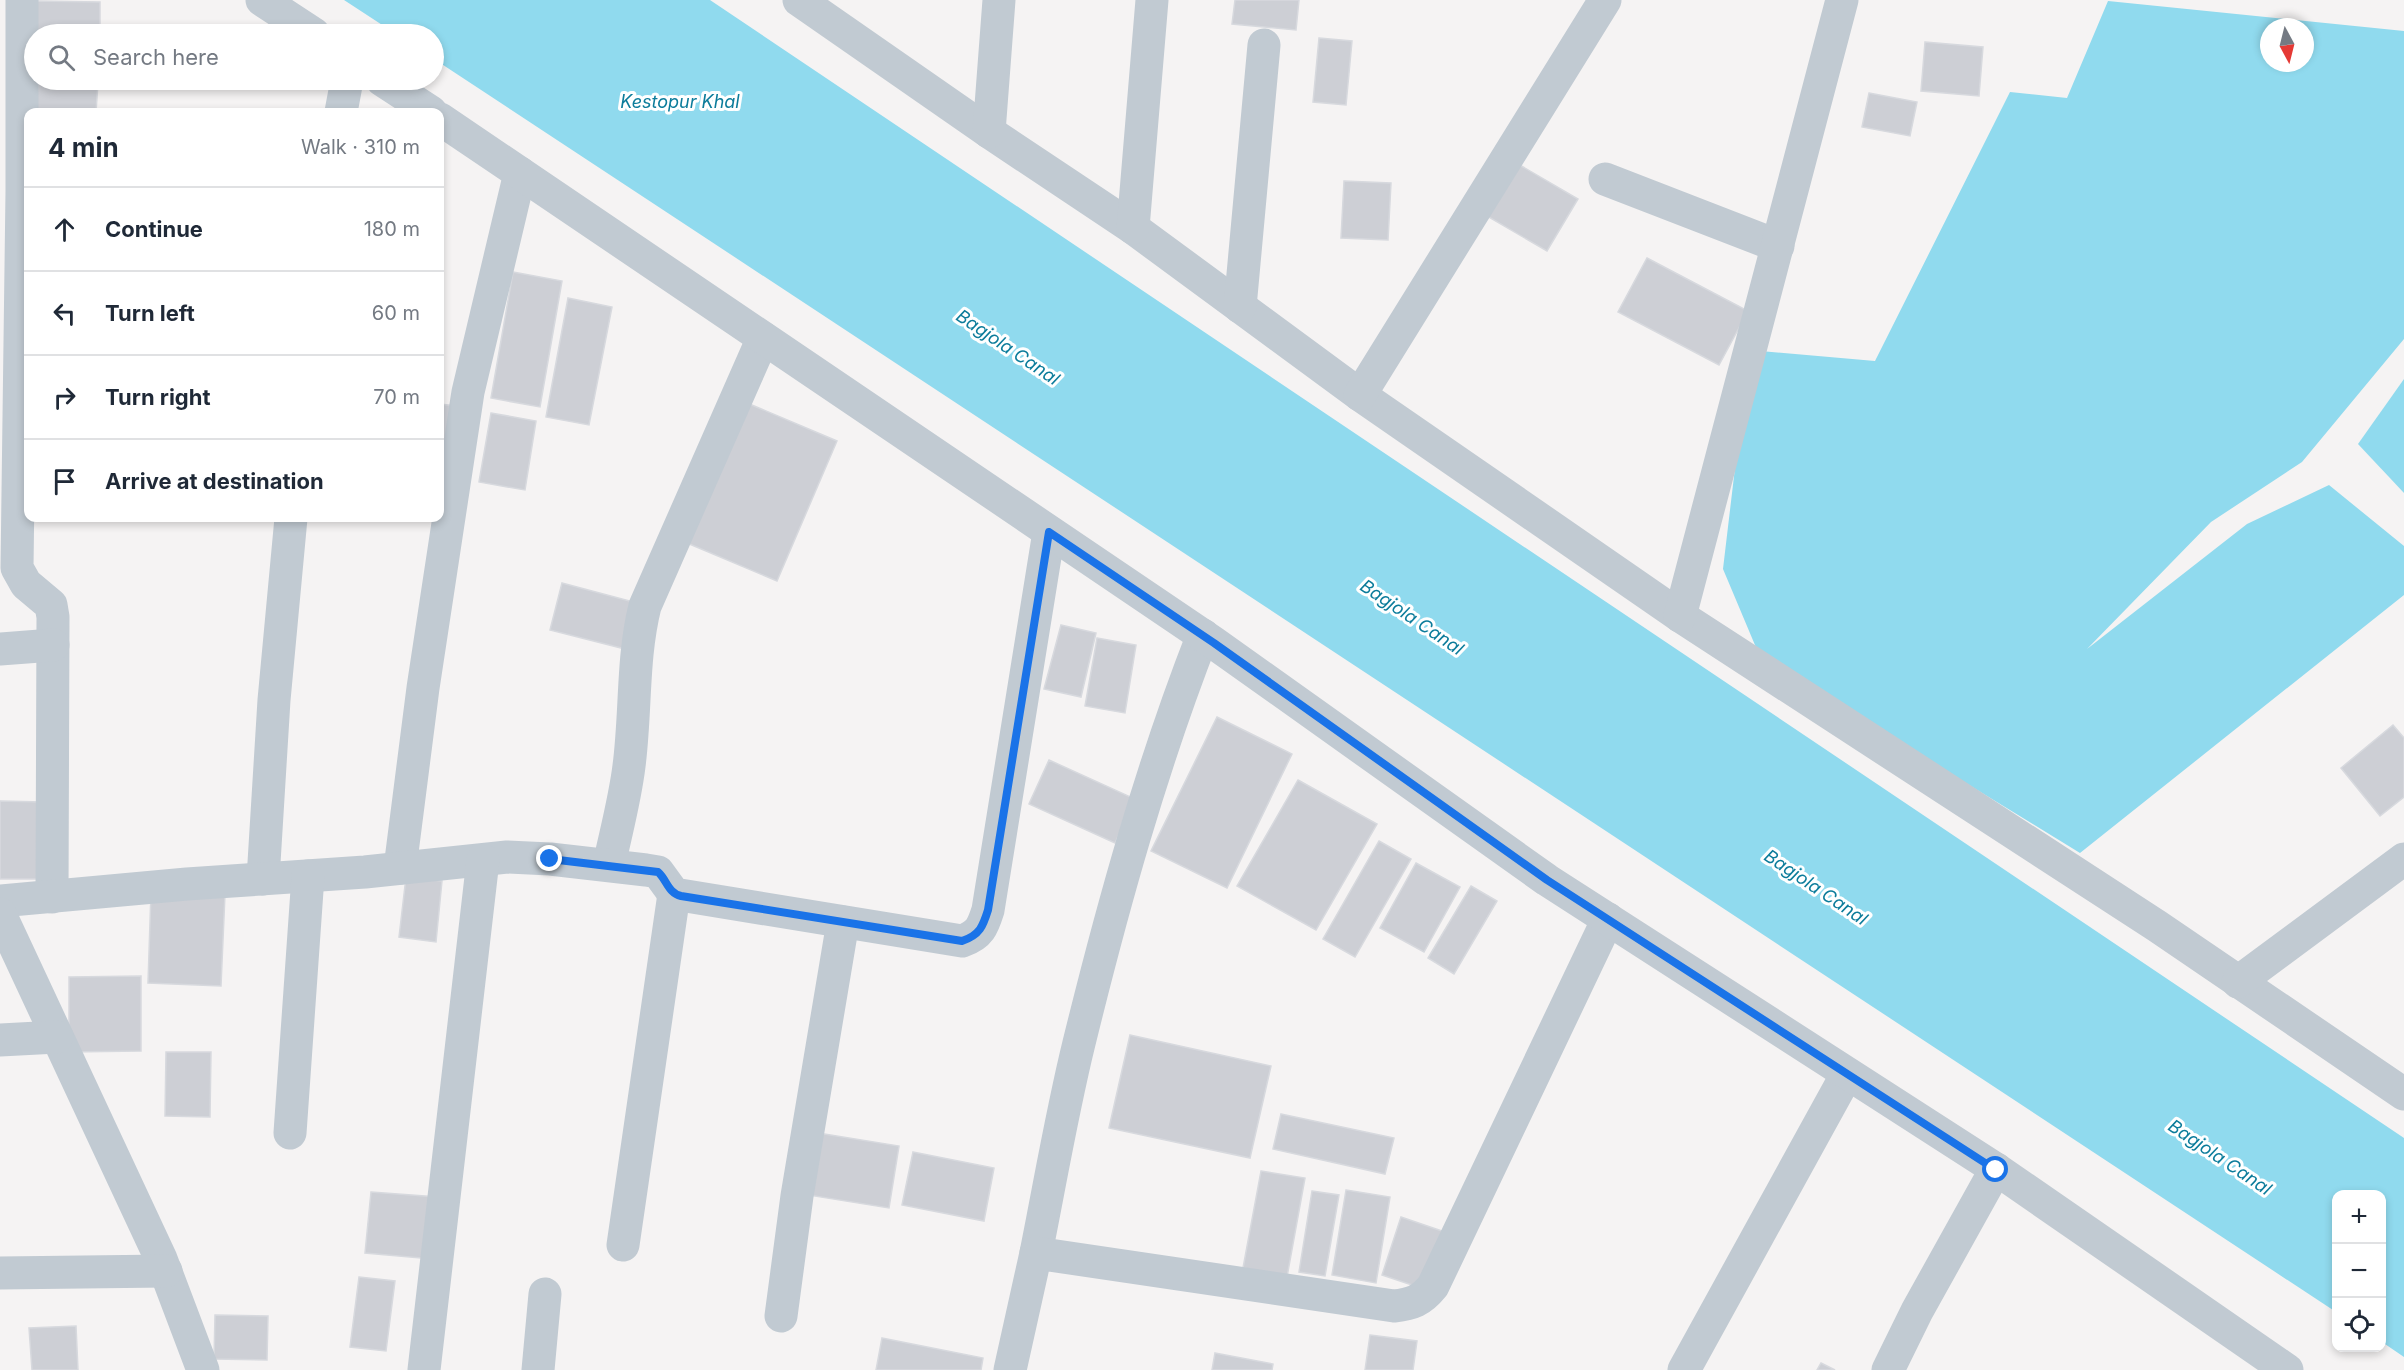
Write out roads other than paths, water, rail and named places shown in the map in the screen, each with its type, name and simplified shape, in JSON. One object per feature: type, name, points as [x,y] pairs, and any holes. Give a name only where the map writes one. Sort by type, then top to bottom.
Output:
[{"type":"street","points":[[22,0],[24,357],[17,568],[26,584],[51,604],[53,645],[52,897]]},
{"type":"street","points":[[262,0],[299,24]]},
{"type":"street","points":[[799,0],[1132,228],[1360,395],[1680,616],[2157,926],[2404,1094]]},
{"type":"street","points":[[989,132],[999,0]]},
{"type":"street","points":[[1132,228],[1152,0]]},
{"type":"street","points":[[1360,395],[1605,0]]},
{"type":"street","points":[[1680,616],[1842,0]]},
{"type":"street","points":[[1240,307],[1264,45]]},
{"type":"street","points":[[342,108],[345,90]]},
{"type":"street","points":[[397,90],[424,108]]},
{"type":"street","points":[[444,121],[1203,635],[1547,880],[1996,1170],[2287,1370]]},
{"type":"street","points":[[400,868],[423,688],[468,392],[520,173]]},
{"type":"street","points":[[1605,179],[1778,246]]},
{"type":"street","points":[[609,865],[630,764],[639,629],[645,606],[763,338]]},
{"type":"street","points":[[263,879],[274,700],[291,522]]},
{"type":"street","points":[[674,894],[962,941],[973,937],[982,929],[988,910],[1049,532]]},
{"type":"street","points":[[1010,1370],[1078,1045],[1130,849],[1173,712],[1203,635]]},
{"type":"street","points":[[0,649],[53,645]]},
{"type":"street","points":[[0,901],[507,857],[540,858],[658,872],[674,894],[623,1245]]},
{"type":"street","points":[[2238,982],[2404,859]]},
{"type":"street","points":[[424,1370],[483,860]]},
{"type":"street","points":[[290,1133],[308,876]]},
{"type":"street","points":[[0,914],[166,1271],[203,1370]]},
{"type":"street","points":[[1036,1253],[1394,1306],[1411,1305],[1424,1297],[1432,1286],[1608,919]]},
{"type":"street","points":[[781,1316],[797,1196],[843,922]]},
{"type":"street","points":[[0,1040],[57,1037]]},
{"type":"street","points":[[1684,1370],[1847,1074]]},
{"type":"street","points":[[1888,1370],[1917,1311],[1996,1170]]},
{"type":"street","points":[[0,1273],[166,1271]]},
{"type":"street","points":[[538,1370],[545,1294]]},
{"type":"water","name":"Kestopur Khal","points":[[344,0],[710,0],[2404,1138],[2404,1357],[2386,1345],[2386,1190],[2332,1190],[2332,1309],[444,66],[444,24],[381,24]]},
{"type":"water","points":[[2108,1],[2276,18],[2260,18],[2260,72],[2314,72],[2314,22],[2404,31],[2404,339],[2302,462],[2211,522],[2087,649],[2247,524],[2329,485],[2404,546],[2404,595],[2080,853],[1760,657],[1723,569],[1749,350],[1875,361],[2010,92],[2067,98]]},
{"type":"water","points":[[2404,379],[2404,493],[2358,444]]},
{"type":"water label","name":"Bagjola Canal","points":[[1008,347]]},
{"type":"water label","name":"Bagjola Canal","points":[[1412,617]]},
{"type":"water label","name":"Bagjola Canal","points":[[1816,887]]},
{"type":"water label","name":"Bagjola Canal","points":[[2220,1157]]}]
